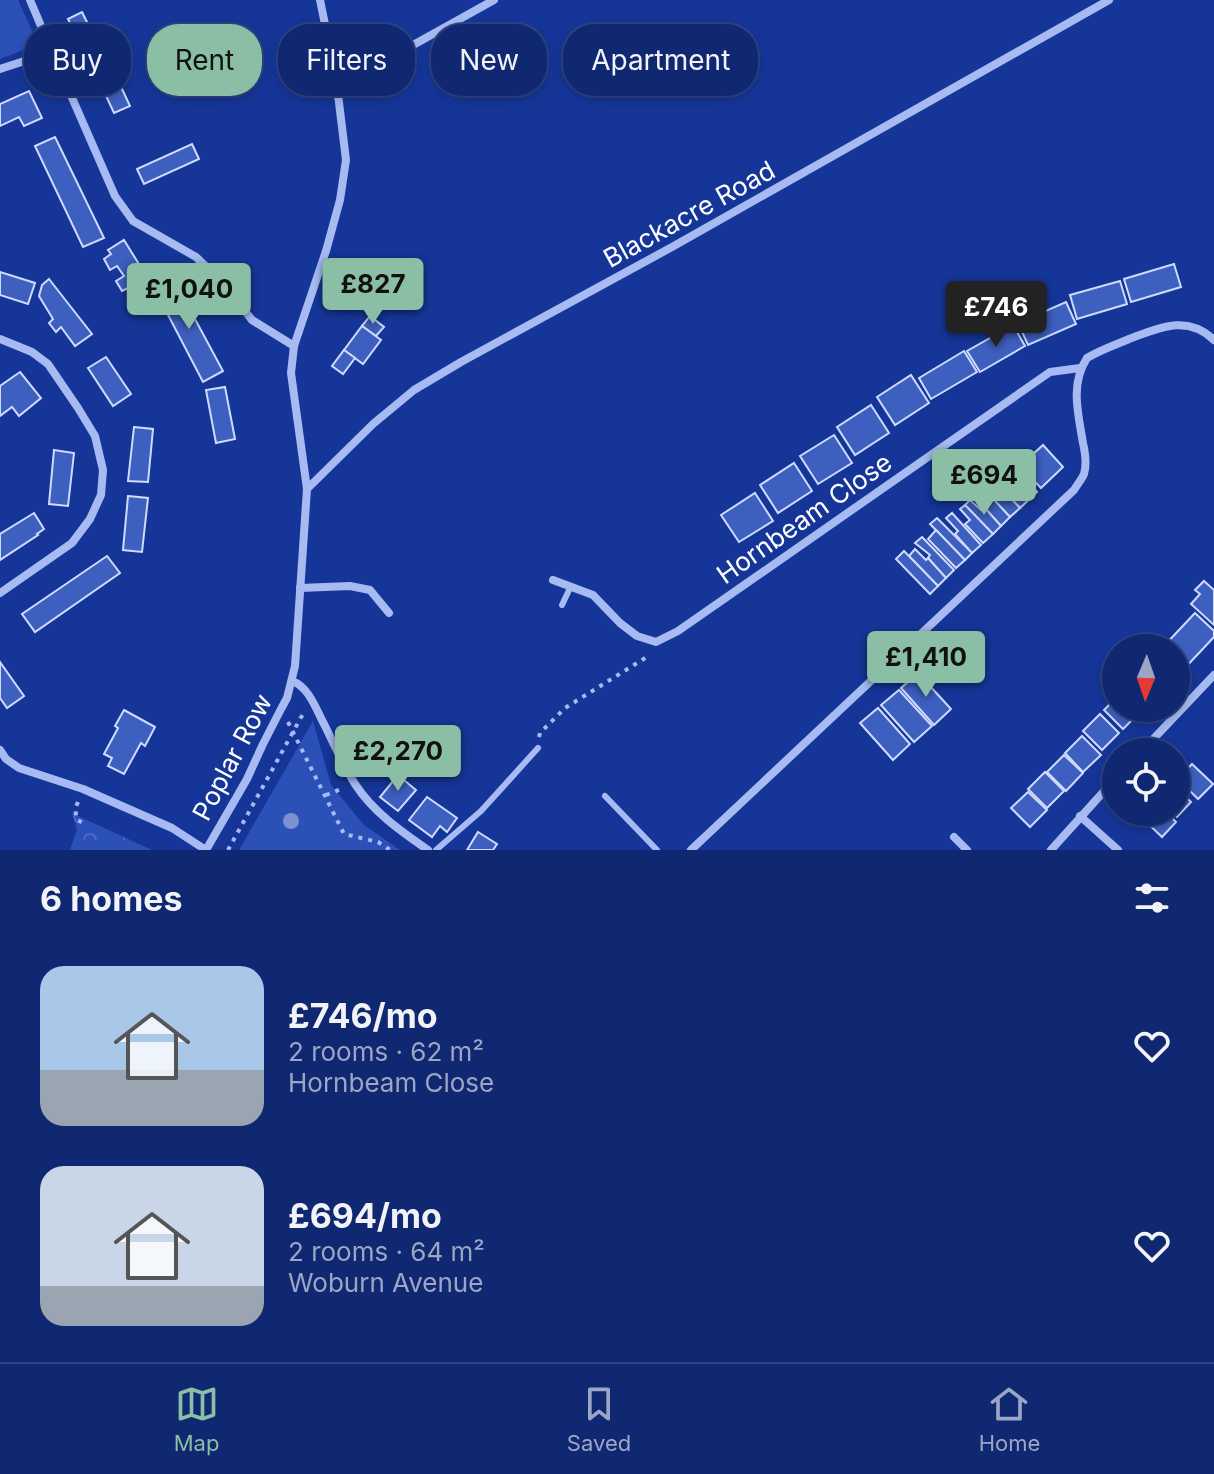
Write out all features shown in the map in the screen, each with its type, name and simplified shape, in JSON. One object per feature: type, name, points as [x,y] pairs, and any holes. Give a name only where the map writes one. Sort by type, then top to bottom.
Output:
[{"type":"street","points":[[30,0],[40,24]]},
{"type":"street","name":"Poplar Row","points":[[320,0],[325,24]]},
{"type":"street","points":[[415,44],[494,0]]},
{"type":"street","name":"Blackacre Road","points":[[307,489],[373,424],[414,390],[1109,0]]},
{"type":"street","points":[[0,69],[24,61]]},
{"type":"street","points":[[71,96],[115,196],[133,221],[196,257],[223,283],[252,320],[294,346]]},
{"type":"street","name":"Poplar Row","points":[[206,850],[247,779],[292,681],[307,489],[291,373],[294,346],[340,200],[346,160],[338,96]]},
{"type":"street","points":[[691,850],[1074,490],[1084,472],[1085,451],[1077,383],[1080,368],[1087,358],[1163,326],[1197,327],[1214,340]]},
{"type":"street","points":[[0,339],[32,352],[48,364],[95,436],[103,470],[101,495],[90,519],[72,543],[0,593]]},
{"type":"street","name":"Hornbeam Close","points":[[656,642],[678,631],[1050,372],[1080,368]]},
{"type":"street","points":[[553,580],[593,595],[637,636],[656,642]]},
{"type":"street","points":[[300,588],[350,586],[370,590],[389,613]]},
{"type":"street","points":[[1154,738],[1214,675]]},
{"type":"street","points":[[292,681],[300,684],[312,700],[344,766],[361,792],[385,818],[428,850]]},
{"type":"street","points":[[0,750],[6,759],[19,768],[83,789],[172,828],[206,850]]},
{"type":"street","points":[[1051,850],[1102,793]]},
{"type":"street","points":[[1080,816],[1118,850]]},
{"type":"street","points":[[954,837],[967,850]]},
{"type":"lane","points":[[562,605],[570,588]]},
{"type":"lane","points":[[436,850],[481,811],[538,748]]},
{"type":"lane","points":[[605,796],[657,850]]},
{"type":"path","points":[[538,748],[540,733],[565,708],[651,654],[656,642]]},
{"type":"path","points":[[228,850],[292,730],[312,700]]},
{"type":"path","points":[[281,709],[344,834],[378,842],[390,850]]},
{"type":"path","points":[[83,789],[75,809],[77,820],[83,823]]},
{"type":"green space","points":[[0,0],[18,0],[29,24],[24,24],[24,48],[0,59]]},
{"type":"green space","points":[[313,721],[331,785],[364,825],[400,850],[239,850]]},
{"type":"green space","points":[[72,813],[152,850],[70,850],[77,830]]},
{"type":"building","points":[[82,12],[88,24],[70,24],[68,19]]},
{"type":"building","points":[[24,93],[24,96],[31,96],[42,118],[24,126],[19,117],[0,126],[0,104]]},
{"type":"building","points":[[106,96],[125,96],[130,106],[114,113]]},
{"type":"building","points":[[55,137],[104,238],[83,247],[35,146]]},
{"type":"building","points":[[192,144],[199,159],[144,184],[137,169]]},
{"type":"building","points":[[124,240],[150,282],[133,292],[130,287],[122,291],[116,281],[124,276],[117,266],[110,270],[104,259],[111,254],[108,250]]},
{"type":"building","points":[[1174,264],[1181,287],[1131,302],[1124,279]]},
{"type":"building","points":[[0,272],[35,283],[28,304],[0,295]]},
{"type":"building","points":[[49,279],[92,334],[75,346],[61,327],[56,332],[49,323],[53,319],[39,296],[42,285]]},
{"type":"building","points":[[174,280],[223,371],[203,382],[155,290]]},
{"type":"building","points":[[1120,281],[1127,304],[1077,319],[1070,295]]},
{"type":"building","points":[[1066,302],[1076,324],[1028,345],[1018,323]]},
{"type":"building","points":[[370,316],[384,327],[376,336],[362,326]]},
{"type":"building","points":[[1013,325],[1025,346],[980,372],[967,351]]},
{"type":"building","points":[[362,326],[381,340],[363,364],[344,350]]},
{"type":"building","points":[[344,350],[355,358],[343,374],[332,366]]},
{"type":"building","points":[[964,351],[977,372],[931,399],[919,378]]},
{"type":"building","points":[[106,357],[131,394],[113,406],[88,368]]},
{"type":"building","points":[[20,372],[41,398],[19,416],[12,407],[0,416],[0,386]]},
{"type":"building","points":[[911,375],[929,403],[895,425],[877,397]]},
{"type":"building","points":[[225,387],[235,439],[216,443],[206,390]]},
{"type":"building","points":[[871,405],[889,433],[855,455],[837,427]]},
{"type":"building","points":[[134,427],[153,429],[148,482],[128,481]]},
{"type":"building","points":[[834,435],[852,463],[818,484],[800,456]]},
{"type":"building","points":[[1043,445],[1063,467],[1041,488],[1020,466]]},
{"type":"building","points":[[54,450],[74,453],[68,506],[49,504]]},
{"type":"building","points":[[794,463],[812,491],[778,513],[760,485]]},
{"type":"building","points":[[1021,473],[1037,492],[1020,508],[1003,490]]},
{"type":"building","points":[[991,481],[1020,508],[1010,517],[983,488]]},
{"type":"building","points":[[983,488],[1010,517],[1001,526],[984,507],[988,503],[978,493]]},
{"type":"building","points":[[755,493],[773,521],[739,542],[721,515]]},
{"type":"building","points":[[128,496],[148,498],[142,552],[123,550]]},
{"type":"building","points":[[970,500],[981,510],[984,507],[1001,526],[993,534],[965,505]]},
{"type":"building","points":[[965,505],[993,534],[983,543],[965,524],[970,520],[960,509]]},
{"type":"building","points":[[34,513],[44,529],[0,560],[0,534]]},
{"type":"building","points":[[952,513],[981,545],[972,553],[946,518]]},
{"type":"building","points":[[937,518],[972,553],[965,560],[930,524]]},
{"type":"building","points":[[936,530],[965,560],[956,568],[928,539]]},
{"type":"building","points":[[922,537],[954,570],[946,578],[928,558],[930,555],[915,543]]},
{"type":"building","points":[[915,549],[946,578],[938,586],[909,556]]},
{"type":"building","points":[[904,551],[938,586],[930,594],[896,559]]},
{"type":"building","points":[[107,556],[120,573],[35,632],[22,614]]},
{"type":"building","points":[[1204,581],[1214,590],[1214,625],[1191,604],[1200,594],[1195,590]]},
{"type":"building","points":[[1195,613],[1214,631],[1214,637],[1190,663],[1190,634],[1175,634]]},
{"type":"building","points":[[0,662],[24,696],[7,708],[0,698]]},
{"type":"building","points":[[918,673],[951,709],[934,725],[901,688]]},
{"type":"building","points":[[899,690],[932,726],[914,742],[881,705]]},
{"type":"building","points":[[878,708],[910,744],[893,760],[860,723]]},
{"type":"building","points":[[124,710],[155,727],[145,746],[141,743],[124,774],[108,766],[112,758],[104,754]]},
{"type":"building","points":[[1100,714],[1102,722],[1108,722],[1119,733],[1114,738],[1102,738],[1102,750],[1083,731]]},
{"type":"building","points":[[1116,722],[1130,722],[1123,729]]},
{"type":"building","points":[[1082,736],[1101,755],[1083,772],[1065,753]]},
{"type":"building","points":[[1064,755],[1083,773],[1066,791],[1047,772]]},
{"type":"building","points":[[1192,764],[1213,784],[1198,799],[1190,791]]},
{"type":"building","points":[[1045,772],[1064,791],[1047,808],[1028,789]]},
{"type":"building","points":[[398,775],[416,790],[398,811],[380,797]]},
{"type":"building","points":[[1028,792],[1047,810],[1030,827],[1011,808]]},
{"type":"building","points":[[427,797],[457,818],[447,832],[440,826],[432,837],[409,820]]},
{"type":"building","points":[[1150,826],[1172,826],[1162,837]]},
{"type":"building","points":[[478,832],[497,844],[493,850],[467,850]]}]
